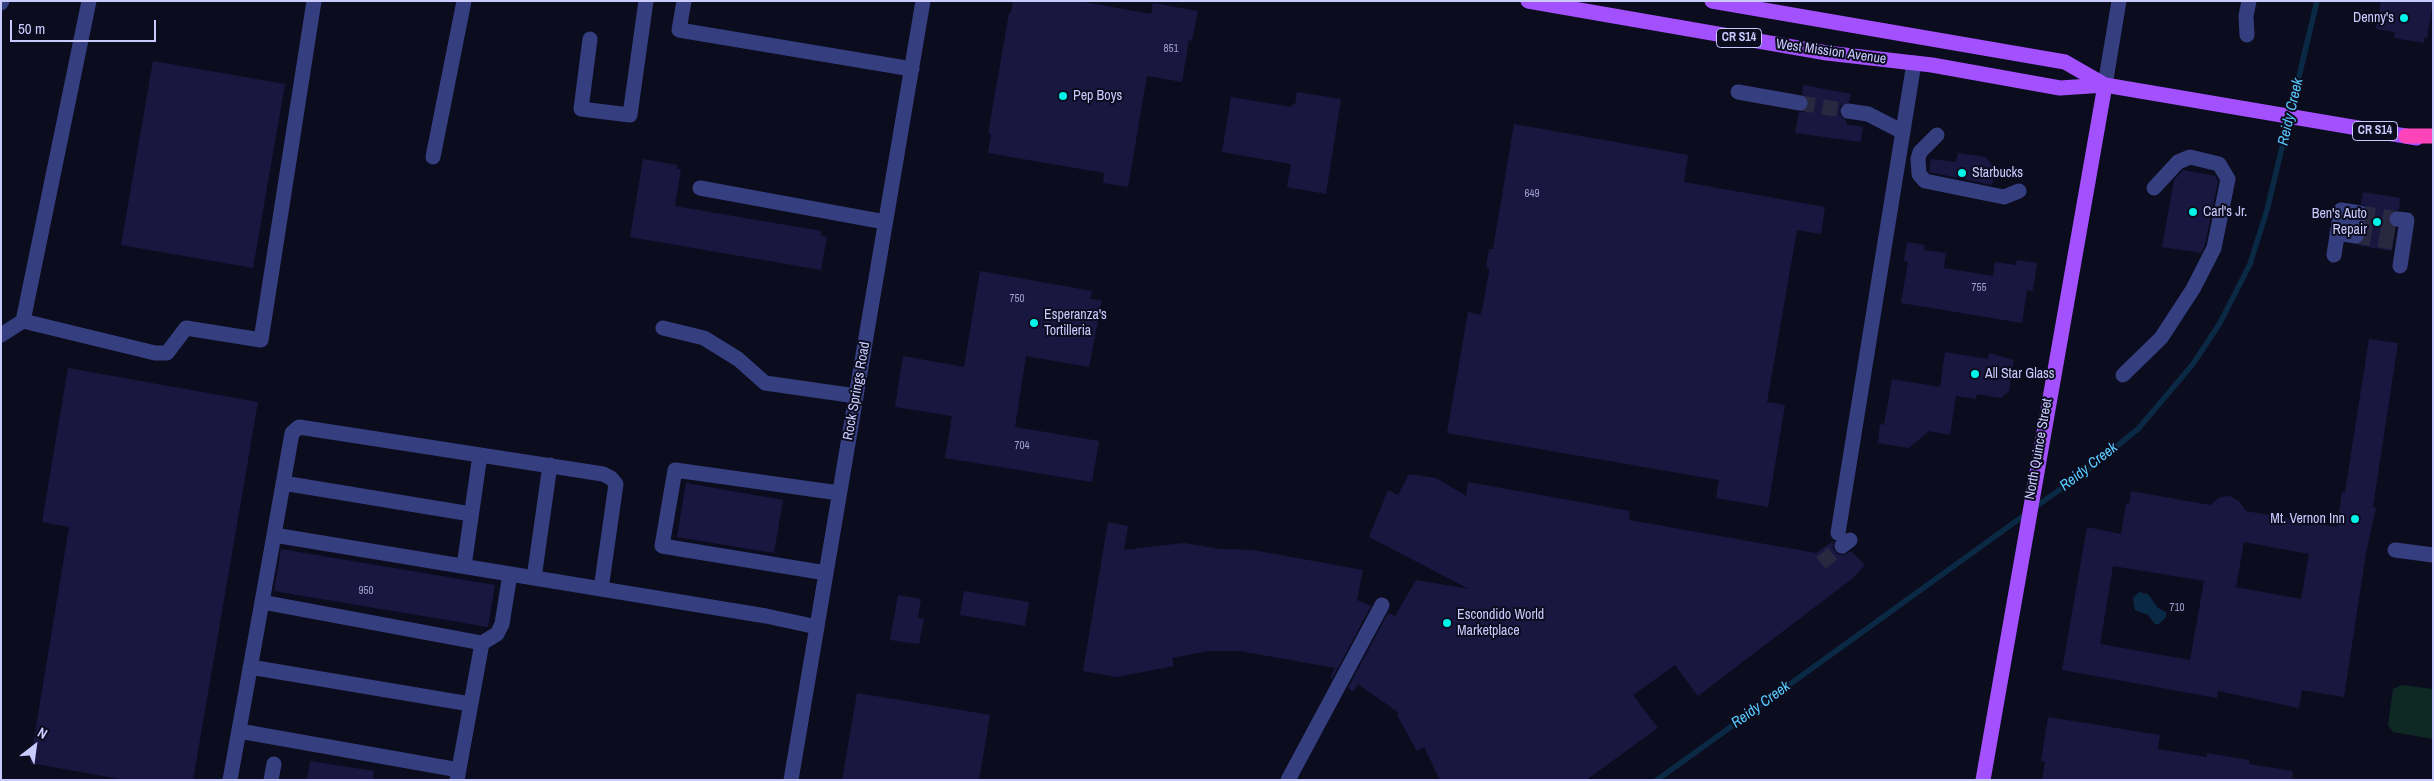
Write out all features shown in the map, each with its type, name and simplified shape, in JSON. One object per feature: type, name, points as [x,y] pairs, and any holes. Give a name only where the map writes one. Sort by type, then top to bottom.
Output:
[{"type":"highway","points":[[2406,136],[2433,140]]},
{"type":"main road","name":"West Mission Avenue","points":[[1528,1],[1827,53],[1914,63],[2060,88],[2104,86],[2406,136]]},
{"type":"main road","name":"West Mission Avenue","points":[[1712,1],[2065,62],[2104,86]]},
{"type":"main road","name":"North Quince Street","points":[[1983,780],[2020,558],[2104,86]]},
{"type":"street","points":[[1,335],[23,321],[89,1]]},
{"type":"street","points":[[23,321],[155,353],[167,353],[186,328],[261,340],[314,1]]},
{"type":"street","points":[[433,157],[464,1]]},
{"type":"street","points":[[590,39],[581,109],[630,115],[646,1]]},
{"type":"street","points":[[684,1],[679,30],[912,69]]},
{"type":"street","name":"Rock Springs Road","points":[[790,780],[912,69],[922,1]]},
{"type":"street","name":"North Quince Street","points":[[2104,86],[2119,1]]},
{"type":"street","points":[[2247,35],[2246,16],[2249,1]]},
{"type":"street","points":[[1844,540],[1914,63]]},
{"type":"street","points":[[1738,92],[1800,102]]},
{"type":"street","points":[[1848,111],[1868,114],[1903,132]]},
{"type":"street","points":[[1937,135],[1920,152],[1918,159],[1918,174],[1925,181],[2004,197],[2019,191]]},
{"type":"street","points":[[2123,375],[2160,338],[2193,289],[2214,248],[2228,179],[2219,164],[2190,157],[2178,162],[2154,188]]},
{"type":"street","points":[[700,188],[886,222]]},
{"type":"street","points":[[2334,255],[2338,227],[2341,210],[2358,224],[2338,227]]},
{"type":"street","points":[[2399,234],[2400,266]]},
{"type":"street","points":[[663,328],[704,338],[738,360],[765,383],[856,396]]},
{"type":"street","points":[[230,780],[292,433],[299,427],[550,465],[603,474],[611,478],[616,484],[601,589]]},
{"type":"street","points":[[464,566],[480,455]]},
{"type":"street","points":[[534,578],[550,465]]},
{"type":"street","points":[[826,573],[662,546],[675,470],[839,493]]},
{"type":"street","points":[[283,483],[471,514]]},
{"type":"street","points":[[274,535],[817,626]]},
{"type":"street","points":[[2395,550],[2433,555]]},
{"type":"street","points":[[262,602],[482,643],[498,634],[502,624],[510,574]]},
{"type":"street","points":[[1288,780],[1382,605]]},
{"type":"street","points":[[239,731],[458,775],[482,643]]},
{"type":"street","points":[[250,667],[470,704]]},
{"type":"street","points":[[271,780],[274,764]]},
{"type":"green space","points":[[2402,685],[2433,689],[2433,739],[2393,732],[2388,725],[2393,689]]},
{"type":"water","points":[[2139,592],[2148,594],[2158,608],[2166,612],[2166,617],[2159,624],[2155,624],[2148,615],[2135,610],[2133,598]]},
{"type":"building","name":"Pep Boys","points":[[1013,1],[1079,1],[1151,14],[1153,3],[1198,11],[1192,41],[1189,40],[1182,82],[1147,76],[1128,187],[1103,183],[1104,173],[988,153],[991,134],[988,134],[1009,13],[1011,13]]},
{"type":"building","name":"Denny's","points":[[2381,1],[2433,1],[2427,38],[2424,38],[2424,43],[2394,38],[2395,32],[2376,29]]},
{"type":"building","points":[[153,61],[285,84],[253,268],[121,245]]},
{"type":"building","points":[[1803,85],[1851,94],[1849,102],[1840,106],[1839,114],[1846,120],[1846,124],[1863,127],[1861,142],[1795,133],[1799,112],[1804,112],[1809,105],[1809,99],[1802,94]]},
{"type":"building","points":[[1297,92],[1341,99],[1326,194],[1287,187],[1291,164],[1222,152],[1231,97],[1292,107],[1292,104],[1295,105]]},
{"type":"building","points":[[1514,124],[1688,155],[1684,182],[1825,207],[1821,234],[1797,230],[1767,402],[1785,405],[1768,507],[1716,498],[1719,480],[1447,433],[1468,312],[1481,315],[1489,272],[1489,268],[1486,267],[1489,249],[1493,249]]},
{"type":"building","name":"Starbucks","points":[[1958,153],[1986,157],[1995,169],[1992,185],[1929,172],[1931,159],[1956,162]]},
{"type":"building","points":[[643,159],[677,165],[677,169],[681,169],[675,206],[821,231],[821,236],[827,237],[821,270],[630,237]]},
{"type":"building","name":"Carl's Jr.","points":[[2183,170],[2215,176],[2218,181],[2205,245],[2201,253],[2162,247],[2174,180]]},
{"type":"building","name":"Ben's Auto Repair","points":[[2363,192],[2400,198],[2399,210],[2393,211],[2388,218],[2389,223],[2395,228],[2392,251],[2357,245],[2363,242],[2365,238],[2366,220],[2369,214],[2366,206],[2361,204]]},
{"type":"building","points":[[1907,242],[1925,245],[1924,250],[1946,253],[1944,268],[1993,276],[1995,262],[2016,265],[2017,260],[2037,263],[2033,291],[2027,290],[2022,323],[1901,303],[1908,262],[1904,261]]},
{"type":"building","points":[[980,271],[1092,291],[1090,299],[1102,300],[1089,367],[1026,356],[1015,427],[1099,441],[1092,482],[945,458],[952,416],[895,407],[903,356],[964,367]]},
{"type":"building","points":[[2369,339],[2398,343],[2373,507],[2376,508],[2366,553],[2344,697],[2302,690],[2299,708],[2218,691],[2217,698],[2062,670],[2087,527],[2121,534],[2126,504],[2129,504],[2131,491],[2210,505],[2220,497],[2230,496],[2239,501],[2246,511],[2337,527],[2342,492],[2345,492]],"holes":[[[2244,542],[2309,554],[2301,599],[2236,587]],[[2113,566],[2204,581],[2190,660],[2100,644]]]},
{"type":"building","points":[[1945,352],[1988,359],[1989,353],[2014,360],[2009,391],[2001,398],[1977,394],[1976,399],[1956,396],[1950,435],[1929,431],[1909,448],[1878,443],[1880,424],[1884,425],[1892,379],[1940,387]]},
{"type":"building","points":[[68,368],[258,402],[193,780],[126,780],[30,763],[69,527],[42,522]]},
{"type":"building","points":[[1409,474],[1436,478],[1466,496],[1468,482],[1630,511],[1629,520],[1816,553],[1833,541],[1833,548],[1838,554],[1844,555],[1851,551],[1865,565],[1853,578],[1698,696],[1675,665],[1633,695],[1658,728],[1586,780],[1440,780],[1424,747],[1417,751],[1397,715],[1399,713],[1358,684],[1353,692],[1348,688],[1388,613],[1395,616],[1416,580],[1469,589],[1369,537],[1388,490],[1398,495]]},
{"type":"building","points":[[686,483],[783,500],[774,553],[677,537]]},
{"type":"building","points":[[1108,522],[1128,526],[1124,550],[1184,543],[1220,549],[1253,550],[1363,570],[1357,600],[1371,606],[1332,679],[1330,678],[1335,668],[1240,651],[1208,651],[1172,658],[1174,666],[1117,677],[1083,671]]},
{"type":"building","points":[[281,549],[495,585],[488,627],[274,591]]},
{"type":"building","points":[[964,591],[1029,602],[1025,626],[960,615]]},
{"type":"building","points":[[898,595],[921,599],[918,618],[924,619],[919,644],[890,640]]},
{"type":"building","points":[[857,693],[990,715],[979,780],[842,780]]},
{"type":"building","points":[[2048,717],[2160,735],[2158,749],[2207,757],[2207,753],[2249,760],[2249,764],[2293,771],[2292,780],[2042,780],[2045,762],[2041,761]]},
{"type":"building","points":[[310,761],[374,771],[373,780],[307,780]]},
{"type":"waterway","name":"Reidy Creek","points":[[2034,508],[2086,471],[2138,429],[2193,364],[2220,323],[2250,264],[2267,210],[2317,1]]},
{"type":"waterway","name":"Reidy Creek","points":[[1657,780],[2026,514]]},
{"type":"tunnel","points":[[1800,103],[1848,111]]},
{"type":"tunnel","points":[[2360,213],[2397,219]]},
{"type":"tunnel","points":[[2358,225],[2395,231]]},
{"type":"tunnel","points":[[2356,236],[2393,242]]},
{"type":"tunnel","points":[[1821,563],[1842,546]]},
{"type":"place","name":"Denny's","points":[[2404,18]]},
{"type":"place","name":"Pep Boys","points":[[1063,96]]},
{"type":"place","name":"Starbucks","points":[[1962,173]]},
{"type":"place","name":"Carl's Jr.","points":[[2193,212]]},
{"type":"place","name":"Ben's Auto Repair","points":[[2377,222]]},
{"type":"place","name":"Esperanza's Tortilleria","points":[[1034,323]]},
{"type":"place","name":"All Star Glass","points":[[1975,374]]},
{"type":"place","name":"Mt. Vernon Inn","points":[[2355,519]]},
{"type":"place","name":"Escondido World Marketplace","points":[[1447,623]]}]
